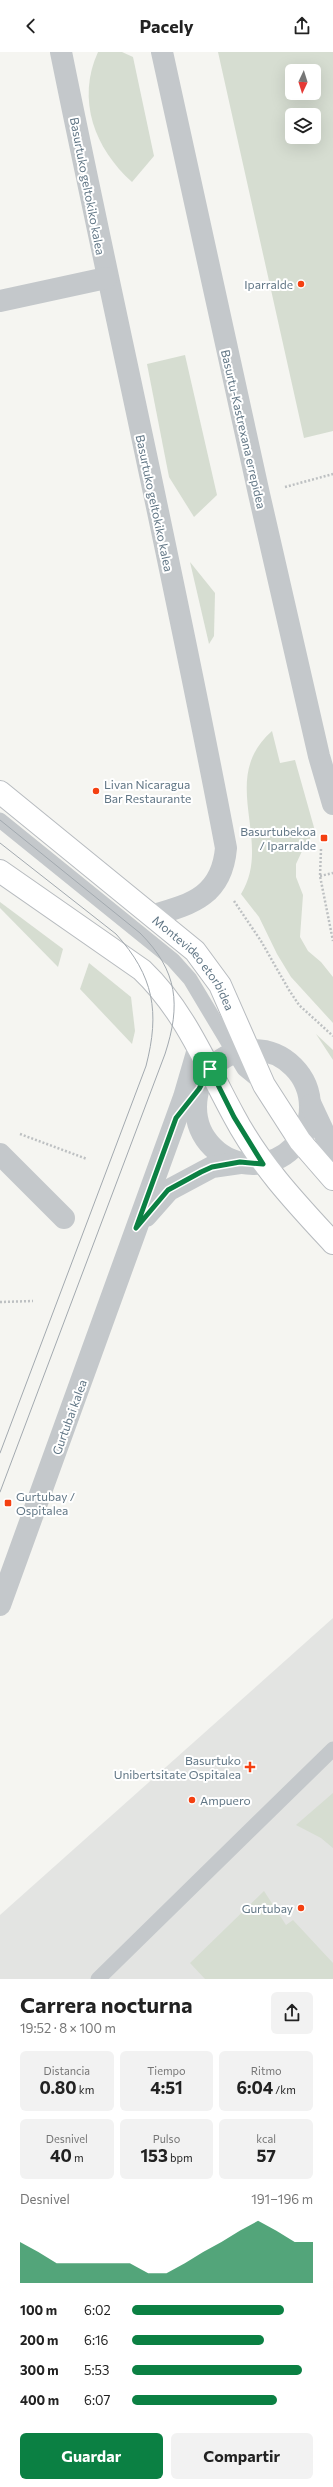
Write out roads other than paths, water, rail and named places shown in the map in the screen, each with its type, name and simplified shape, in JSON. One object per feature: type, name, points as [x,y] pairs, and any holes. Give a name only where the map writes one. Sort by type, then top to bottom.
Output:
[{"type":"main road","name":"Montevideo etorbidea","points":[[0,792],[154,915],[195,951],[220,985],[243,1051],[300,1141],[333,1179]]},
{"type":"main road","points":[[0,871],[142,970],[161,988],[176,1007],[234,1117],[263,1164],[288,1195],[333,1243]]},
{"type":"street","name":"Basurtuko geltokiko kalea","points":[[61,52],[106,278],[200,708],[226,848],[224,867],[217,880],[201,898],[184,907],[154,915]]},
{"type":"street","name":"Basurtu-Kastrexana errepidea","points":[[162,52],[258,494],[318,749],[333,804]]},
{"type":"street","points":[[0,301],[106,278]]},
{"type":"street","name":"Gurtubai kalea","points":[[0,1605],[176,1118],[198,1049]]},
{"type":"street","points":[[311,1105],[308,1124],[300,1141],[283,1156],[263,1164],[240,1162],[218,1152],[202,1134],[196,1112],[199,1089],[210,1069],[243,1051],[274,1054],[284,1059],[298,1071],[307,1087],[311,1105],[333,1152]]},
{"type":"street","name":"Gurtubai kalea","points":[[176,1118],[199,1089]]},
{"type":"street","points":[[0,1154],[64,1218]]},
{"type":"street","name":"Gurtubai kalea","points":[[136,1228],[168,1190],[212,1167],[240,1162]]},
{"type":"lane","points":[[0,820],[173,960],[190,979],[243,1051]]},
{"type":"lane","points":[[98,1979],[333,1749]]},
{"type":"tram line","points":[[0,820],[140,933],[153,947],[169,975],[173,989],[174,1004],[173,1020],[165,1054],[0,1492]]},
{"type":"tram line","points":[[0,843],[116,934],[139,965],[146,980],[153,1012],[153,1028],[146,1066],[0,1453]]},
{"type":"place","name":"Iparralde","points":[[301,284]]},
{"type":"place","name":"Livan Nicaragua Bar Restaurante","points":[[96,791]]},
{"type":"place","name":"Basurtubekoa / Iparralde","points":[[324,838]]},
{"type":"place","name":"Gurtubay / Ospitalea","points":[[8,1503]]},
{"type":"place","name":"Basurtuko Unibertsitate Ospitalea","points":[[250,1767]]},
{"type":"place","name":"Ampuero","points":[[192,1800]]},
{"type":"place","name":"Gurtubay","points":[[301,1908]]}]
